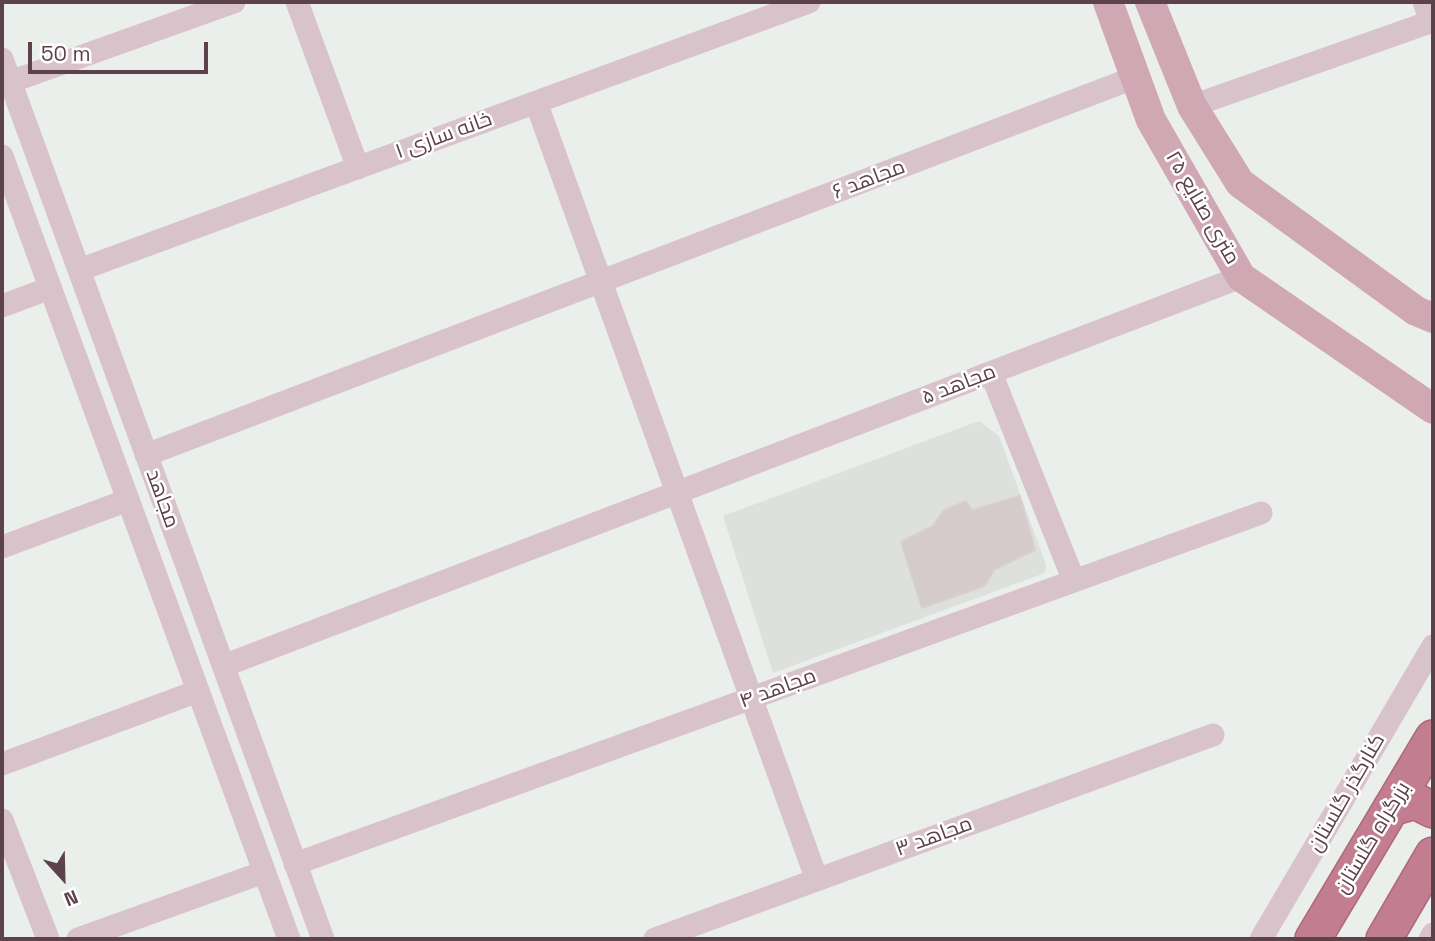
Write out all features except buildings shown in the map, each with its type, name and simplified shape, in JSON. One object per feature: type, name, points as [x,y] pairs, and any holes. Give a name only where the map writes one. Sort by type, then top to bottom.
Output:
[{"type":"highway","name":"بزرگراه گلستان","points":[[1313,939],[1391,808],[1429,761]]},
{"type":"highway","points":[[1391,808],[1415,801],[1433,810]]},
{"type":"highway","points":[[1384,939],[1433,855]]},
{"type":"main road","name":"۲۵ متری صنایع","points":[[1108,2],[1151,120],[1241,277],[1433,409]]},
{"type":"main road","name":"۲۵ متری صنایع","points":[[1150,2],[1192,106],[1240,183],[1416,311],[1433,318]]},
{"type":"main road","points":[[1151,120],[1192,106]]},
{"type":"street","points":[[10,82],[234,2]]},
{"type":"street","points":[[297,2],[358,167]]},
{"type":"street","name":"خانه سازی ۱","points":[[79,270],[809,2]]},
{"type":"street","points":[[1192,106],[1430,15]]},
{"type":"street","name":"مجاهد","points":[[2,59],[323,939]]},
{"type":"street","name":"۶ مجاهد","points":[[146,455],[1136,77]]},
{"type":"street","points":[[536,102],[817,880]]},
{"type":"street","name":"مجاهد","points":[[2,156],[289,939]]},
{"type":"street","points":[[20,205],[51,196]]},
{"type":"street","name":"۵ مجاهد","points":[[223,666],[1241,277]]},
{"type":"street","points":[[2,306],[50,288]]},
{"type":"street","points":[[991,373],[1074,581]]},
{"type":"street","points":[[2,547],[128,500]]},
{"type":"street","name":"مجاهد ۴","points":[[295,864],[1261,513]]},
{"type":"street","points":[[157,578],[187,569]]},
{"type":"street","name":"کنارگذر گلستان","points":[[1261,939],[1433,646]]},
{"type":"street","points":[[2,764],[198,691]]},
{"type":"street","name":"مجاهد ۳","points":[[655,939],[1213,734]]},
{"type":"street","points":[[2,820],[48,939]]},
{"type":"street","points":[[78,939],[264,872]]},
{"type":"street","points":[[1430,939],[1433,934]]},
{"type":"shaded area","points":[[979,421],[999,436],[1046,565],[1045,573],[773,673],[723,516]]}]
